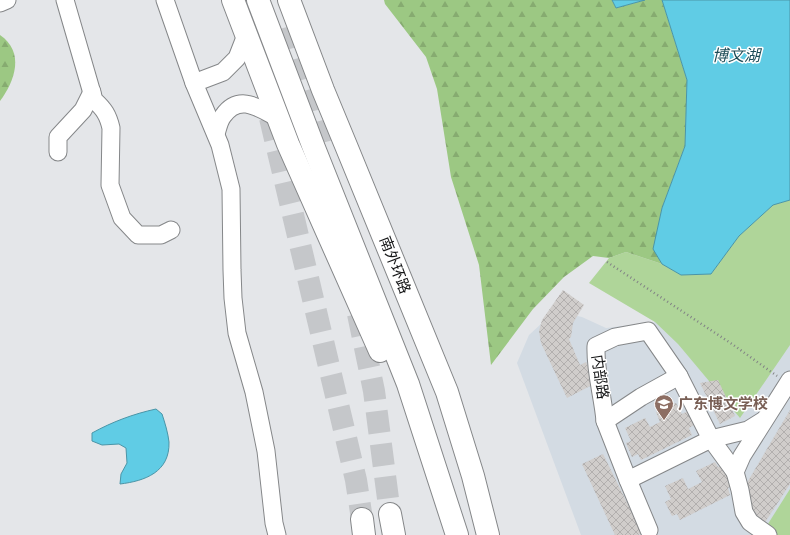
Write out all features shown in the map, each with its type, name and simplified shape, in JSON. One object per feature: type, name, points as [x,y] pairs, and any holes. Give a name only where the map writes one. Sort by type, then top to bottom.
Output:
[{"type":"highway","points":[[233,0],[288,144],[391,376],[428,443]]},
{"type":"highway","name":"南外环路","points":[[258,0],[314,148],[402,370],[428,443],[457,535]]},
{"type":"highway","name":"南外环路","points":[[288,0],[323,90],[447,392],[473,476],[488,535]]},
{"type":"highway","points":[[473,476],[496,535]]},
{"type":"street","points":[[0,3],[7,0]]},
{"type":"street","points":[[64,0],[94,100],[104,109],[111,128],[110,185],[122,218],[138,235],[161,235],[172,230]]},
{"type":"street","points":[[165,0],[194,83],[220,145],[231,189],[233,298],[237,333],[254,392],[264,444],[274,523],[277,535]]},
{"type":"street","points":[[194,83],[223,72],[237,58],[246,35]]},
{"type":"street","points":[[58,152],[58,137],[83,110],[92,92]]},
{"type":"street","points":[[216,134],[222,117],[231,108],[243,103],[257,106],[278,118]]},
{"type":"street","name":"内部路","points":[[649,530],[604,421],[604,405],[595,361],[596,346],[615,337],[648,331],[679,376],[711,439],[735,472]]},
{"type":"street","name":"内部路","points":[[604,421],[641,397],[679,376]]},
{"type":"street","points":[[768,535],[750,522],[744,512],[735,472],[742,456],[777,402],[786,382]]},
{"type":"street","points":[[628,480],[711,439],[748,430],[766,419]]},
{"type":"path","points":[[607,262],[732,344],[786,382]]},
{"type":"shaded area","name":"广东博文学校","points":[[790,213],[790,535],[581,535],[517,363],[529,335],[542,323],[563,313],[582,317],[606,328],[664,321]]},
{"type":"green space","points":[[384,0],[612,0],[616,8],[645,0],[662,0],[687,80],[685,146],[662,208],[654,249],[662,264],[626,252],[609,258],[593,256],[564,277],[533,309],[491,365],[479,265],[451,177],[437,89],[426,57],[385,4]]},
{"type":"green space","points":[[0,35],[8,42],[13,50],[15,67],[10,85],[0,101]]},
{"type":"green space","points":[[790,200],[790,345],[740,418],[678,344],[655,322],[589,283],[609,258],[626,252],[662,264],[681,275],[711,274],[739,236],[773,205]]},
{"type":"green space","points":[[790,489],[790,535],[757,535],[766,527]]},
{"type":"water","points":[[612,0],[645,0],[616,8]]},
{"type":"water","name":"博文湖","points":[[662,0],[790,0],[790,200],[773,205],[739,236],[711,274],[681,275],[662,264],[653,249],[662,208],[685,146],[687,80]]},
{"type":"water","points":[[156,409],[162,414],[169,439],[168,452],[165,461],[161,468],[147,477],[129,483],[120,484],[121,474],[127,463],[126,448],[119,444],[102,445],[92,441],[92,433],[107,425],[139,413]]},
{"type":"building","points":[[563,290],[584,305],[573,323],[571,337],[569,339],[580,365],[586,362],[596,383],[567,398],[541,343],[539,331],[542,320]]},
{"type":"building","points":[[718,380],[735,416],[720,424],[700,383]]},
{"type":"building","points":[[676,403],[682,414],[688,411],[694,425],[689,428],[692,435],[641,460],[638,454],[632,457],[626,443],[631,441],[625,428],[645,418],[650,427],[660,422],[656,412]]},
{"type":"building","points":[[790,410],[790,484],[764,524],[735,503]]},
{"type":"building","points":[[603,454],[642,533],[638,535],[615,535],[582,464]]},
{"type":"building","points":[[715,462],[718,467],[726,464],[734,485],[728,488],[730,495],[680,520],[677,514],[672,516],[665,502],[671,499],[665,486],[683,478],[688,489],[702,482],[696,471]]},
{"type":"tunnel","points":[[291,26],[322,148]]},
{"type":"tunnel","points":[[270,118],[356,480],[362,519]]},
{"type":"tunnel","points":[[358,314],[374,391],[390,514]]},
{"type":"place","name":"广东博文学校","points":[[664,421]]}]
